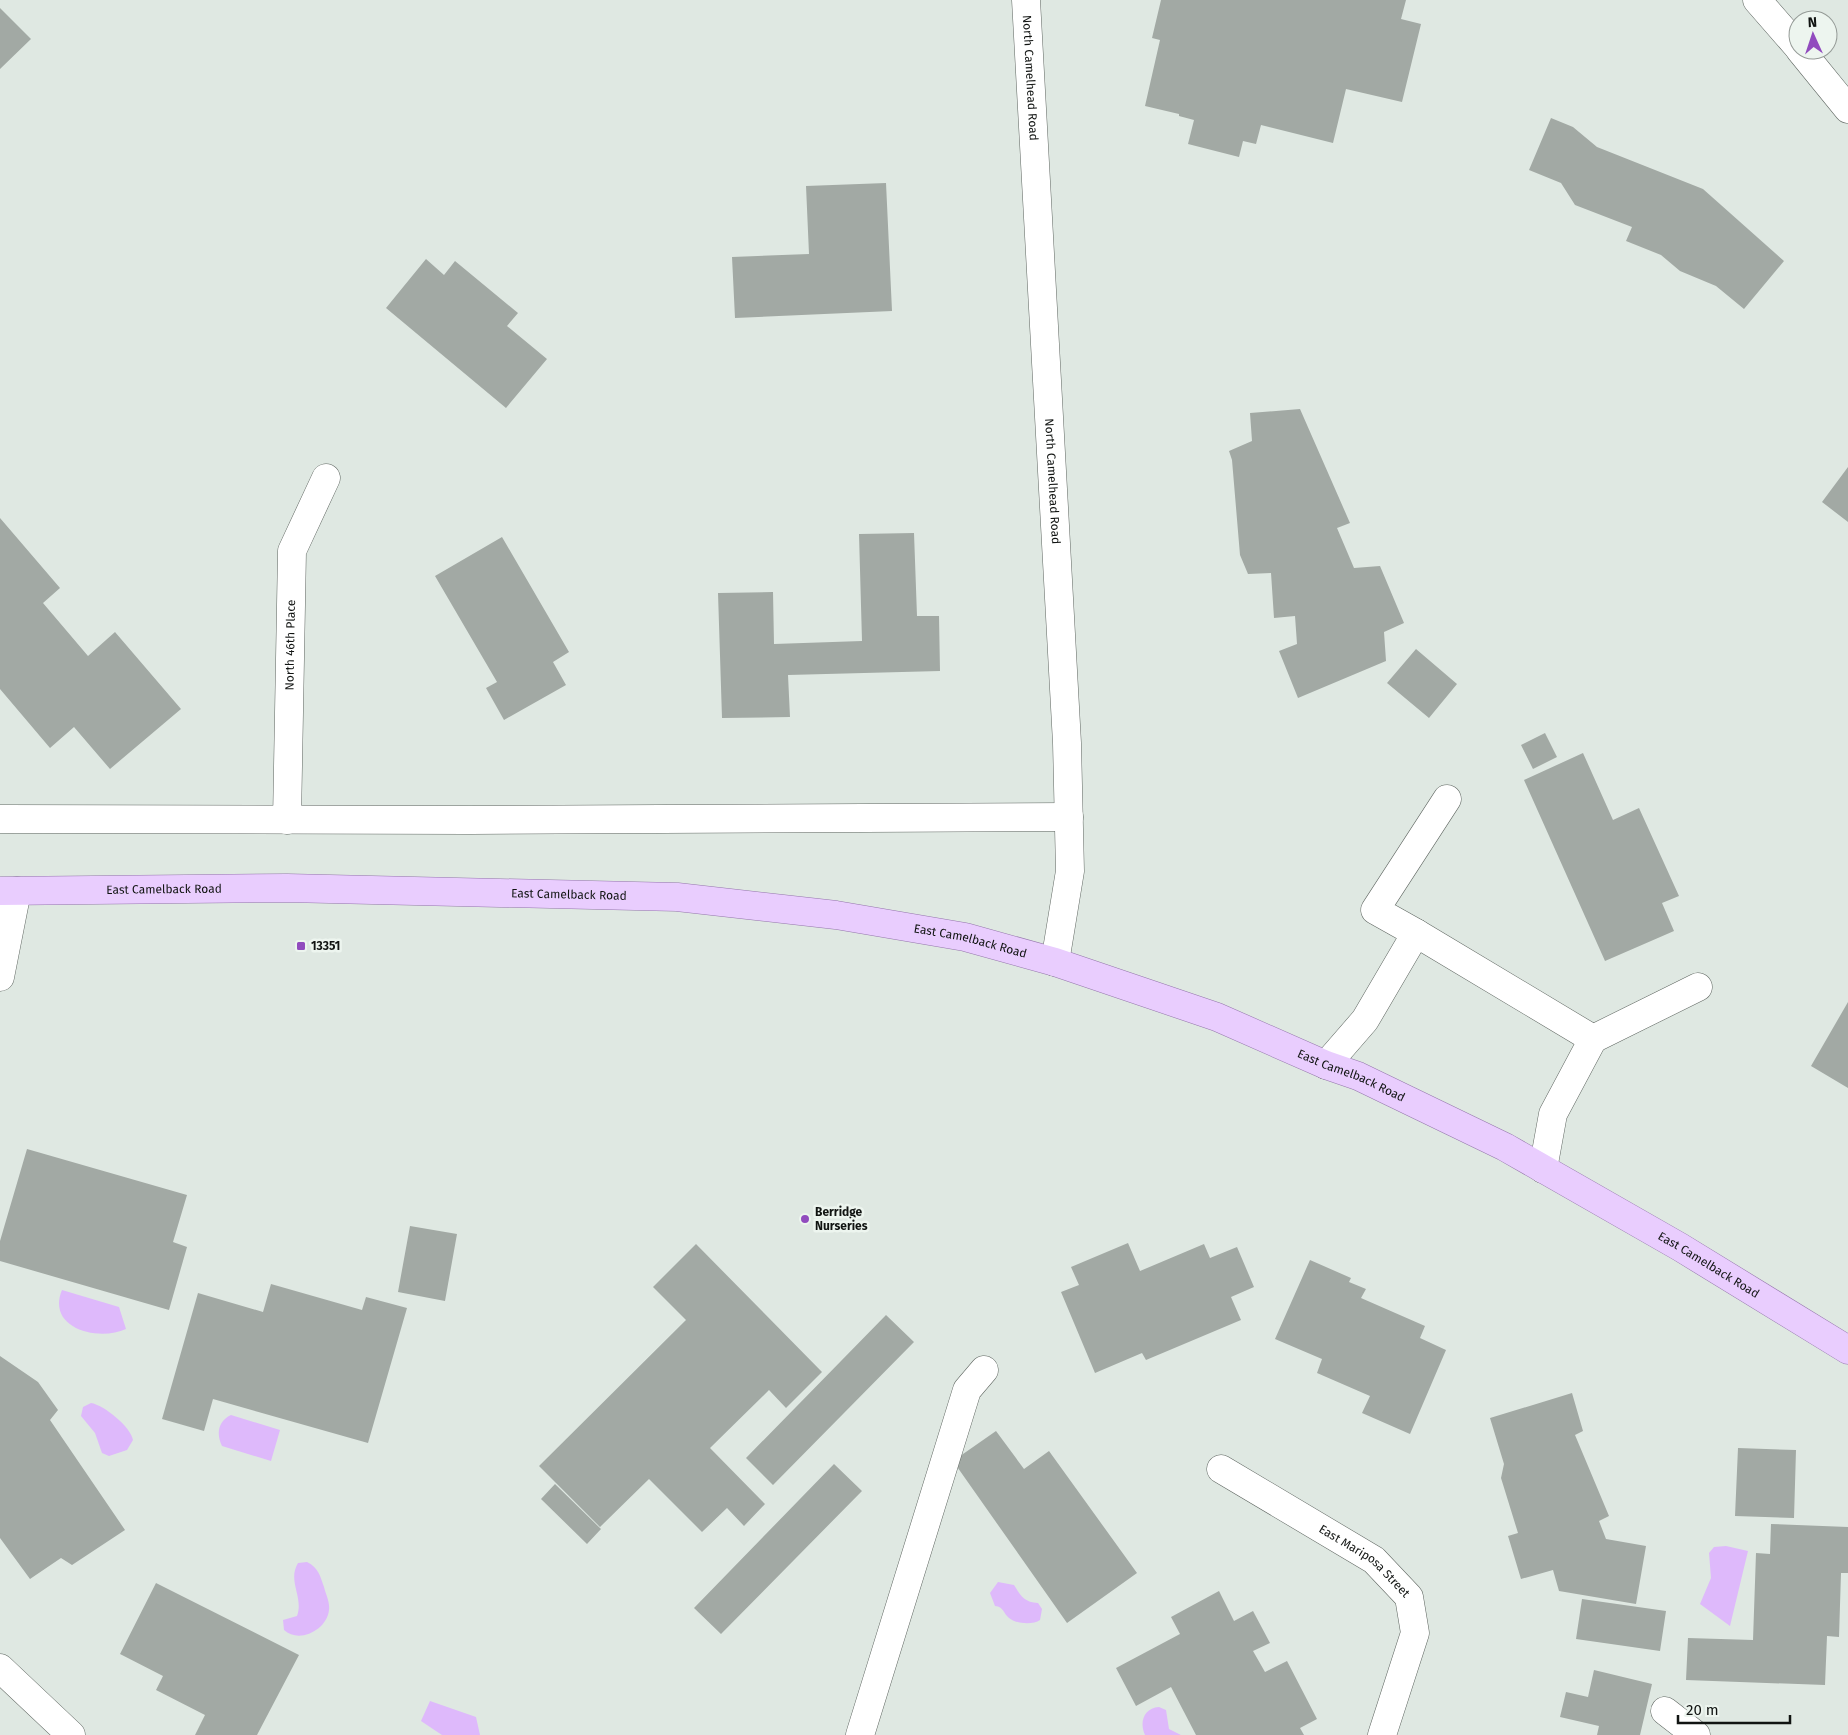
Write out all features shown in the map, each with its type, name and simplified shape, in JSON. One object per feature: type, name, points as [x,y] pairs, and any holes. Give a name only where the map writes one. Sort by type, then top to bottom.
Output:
[{"type":"main road","name":"East Camelback Road","points":[[8,891],[278,888],[677,897],[836,915],[965,937],[1055,962],[1217,1017],[1375,1085],[1505,1147],[1680,1247],[1848,1350]]},
{"type":"street","name":"North Camelhead Road","points":[[1026,0],[1067,744],[1070,871],[1055,962]]},
{"type":"street","points":[[1758,0],[1788,35]]},
{"type":"street","points":[[1808,60],[1848,109]]},
{"type":"street","name":"North 46th Place","points":[[287,820],[292,551],[326,478]]},
{"type":"street","points":[[1447,799],[1375,910],[1593,1039]]},
{"type":"street","points":[[0,819],[287,820],[1069,817]]},
{"type":"street","points":[[0,977],[8,891]]},
{"type":"street","points":[[1326,1065],[1365,1020],[1416,933]]},
{"type":"street","points":[[1543,1169],[1553,1114],[1593,1039],[1698,987]]},
{"type":"street","points":[[860,1735],[967,1390],[984,1370]]},
{"type":"street","name":"East Mariposa Street","points":[[1221,1469],[1374,1560],[1409,1597],[1415,1632],[1382,1735]]},
{"type":"street","points":[[0,1668],[71,1735]]},
{"type":"street","points":[[1665,1712],[1696,1735]]},
{"type":"shaded area","points":[[62,1290],[119,1307],[126,1329],[115,1333],[102,1334],[78,1329],[61,1314],[59,1303]]},
{"type":"shaded area","points":[[91,1403],[109,1412],[127,1429],[133,1440],[127,1450],[109,1456],[102,1453],[95,1433],[81,1416],[83,1407]]},
{"type":"shaded area","points":[[231,1415],[280,1430],[271,1461],[222,1446],[219,1428],[223,1421]]},
{"type":"shaded area","points":[[1726,1546],[1748,1551],[1730,1626],[1700,1604],[1711,1578],[1709,1553],[1714,1547]]},
{"type":"shaded area","points":[[307,1562],[317,1570],[320,1576],[329,1610],[323,1624],[318,1629],[311,1633],[297,1636],[284,1630],[283,1620],[297,1616],[299,1602],[294,1576],[295,1570],[298,1563]]},
{"type":"shaded area","points":[[998,1582],[1014,1585],[1023,1598],[1038,1603],[1042,1609],[1040,1620],[1029,1623],[1016,1622],[1009,1618],[1002,1609],[995,1606],[990,1593]]},
{"type":"shaded area","points":[[430,1701],[476,1717],[480,1735],[442,1735],[421,1721]]},
{"type":"shaded area","points":[[1159,1707],[1166,1710],[1169,1729],[1181,1735],[1145,1735],[1143,1730],[1144,1716],[1150,1710]]},
{"type":"building","points":[[1161,0],[1406,0],[1401,19],[1421,24],[1402,102],[1346,89],[1333,143],[1261,125],[1256,144],[1243,141],[1239,157],[1188,144],[1194,120],[1179,116],[1179,114],[1145,106],[1160,40],[1152,38]]},
{"type":"building","points":[[0,8],[31,39],[0,69]]},
{"type":"building","points":[[1551,118],[1573,127],[1597,147],[1703,189],[1784,261],[1744,309],[1716,286],[1680,271],[1661,255],[1626,241],[1632,227],[1575,205],[1561,183],[1529,170]]},
{"type":"building","points":[[886,183],[892,311],[735,318],[732,257],[809,254],[806,186]]},
{"type":"building","points":[[426,259],[444,275],[455,261],[518,313],[507,326],[547,359],[506,408],[386,308]]},
{"type":"building","points":[[1300,409],[1350,523],[1337,528],[1354,568],[1380,566],[1404,623],[1384,632],[1386,661],[1298,698],[1279,651],[1297,644],[1295,616],[1274,618],[1271,573],[1248,574],[1240,555],[1232,460],[1229,451],[1252,441],[1250,413]]},
{"type":"building","points":[[1848,467],[1848,522],[1822,502]]},
{"type":"building","points":[[0,518],[60,588],[43,603],[88,656],[115,632],[181,709],[110,769],[74,727],[50,748],[0,689]]},
{"type":"building","points":[[914,533],[917,616],[939,616],[940,671],[788,675],[790,717],[722,718],[718,593],[773,592],[774,644],[862,641],[859,534]]},
{"type":"building","points":[[502,537],[569,652],[553,662],[566,685],[504,720],[486,688],[497,682],[435,576]]},
{"type":"building","points":[[1416,649],[1457,684],[1429,718],[1387,683]]},
{"type":"building","points":[[1545,733],[1557,757],[1533,769],[1521,745]]},
{"type":"building","points":[[1583,753],[1613,820],[1639,808],[1679,896],[1662,903],[1674,931],[1605,961],[1524,780]]},
{"type":"building","points":[[1848,1002],[1848,1088],[1811,1066]]},
{"type":"building","points":[[27,1149],[187,1195],[173,1242],[187,1247],[169,1310],[0,1261],[0,1241]]},
{"type":"building","points":[[410,1226],[457,1234],[445,1301],[398,1292]]},
{"type":"building","points":[[1128,1243],[1140,1271],[1204,1244],[1210,1258],[1237,1247],[1254,1287],[1231,1297],[1241,1320],[1146,1360],[1142,1353],[1095,1373],[1061,1292],[1079,1285],[1071,1267]]},
{"type":"building","points":[[696,1244],[822,1372],[786,1408],[769,1390],[710,1448],[765,1504],[744,1526],[727,1508],[702,1532],[649,1479],[600,1527],[539,1466],[686,1320],[653,1287]]},
{"type":"building","points":[[1310,1260],[1351,1278],[1349,1282],[1366,1289],[1361,1298],[1425,1326],[1420,1338],[1446,1350],[1410,1434],[1362,1413],[1370,1396],[1317,1373],[1322,1359],[1275,1339]]},
{"type":"building","points":[[271,1284],[362,1310],[366,1297],[407,1308],[368,1443],[213,1399],[204,1431],[162,1419],[198,1293],[263,1312]]},
{"type":"building","points":[[886,1315],[914,1342],[773,1485],[746,1458]]},
{"type":"building","points":[[0,1356],[38,1382],[58,1410],[50,1420],[125,1530],[72,1565],[61,1558],[30,1579],[0,1538]]},
{"type":"building","points":[[1572,1393],[1583,1431],[1575,1435],[1609,1516],[1599,1521],[1606,1539],[1646,1546],[1636,1604],[1559,1591],[1553,1570],[1521,1579],[1508,1536],[1518,1533],[1501,1478],[1504,1464],[1490,1418]]},
{"type":"building","points":[[996,1431],[1024,1469],[1049,1451],[1137,1573],[1067,1623],[953,1461]]},
{"type":"building","points":[[1738,1448],[1796,1450],[1794,1518],[1735,1516]]},
{"type":"building","points":[[834,1464],[862,1491],[721,1634],[694,1608]]},
{"type":"building","points":[[555,1484],[601,1529],[587,1544],[541,1499]]},
{"type":"building","points":[[1771,1524],[1848,1527],[1848,1573],[1841,1573],[1839,1637],[1827,1636],[1825,1685],[1686,1680],[1688,1638],[1753,1640],[1756,1553],[1770,1554]]},
{"type":"building","points":[[156,1583],[299,1655],[257,1735],[195,1735],[205,1715],[156,1690],[163,1676],[120,1654]]},
{"type":"building","points":[[1219,1591],[1234,1621],[1253,1611],[1270,1643],[1253,1651],[1265,1672],[1287,1661],[1317,1719],[1300,1728],[1304,1735],[1196,1735],[1171,1687],[1136,1706],[1116,1668],[1180,1634],[1171,1617]]},
{"type":"building","points":[[1582,1599],[1666,1611],[1660,1651],[1576,1639]]},
{"type":"building","points":[[1594,1670],[1652,1684],[1640,1735],[1597,1735],[1599,1726],[1560,1717],[1566,1692],[1588,1697]]},
{"type":"place","name":"13351","points":[[301,946]]},
{"type":"place","name":"Berridge Nurseries","points":[[805,1219]]}]
